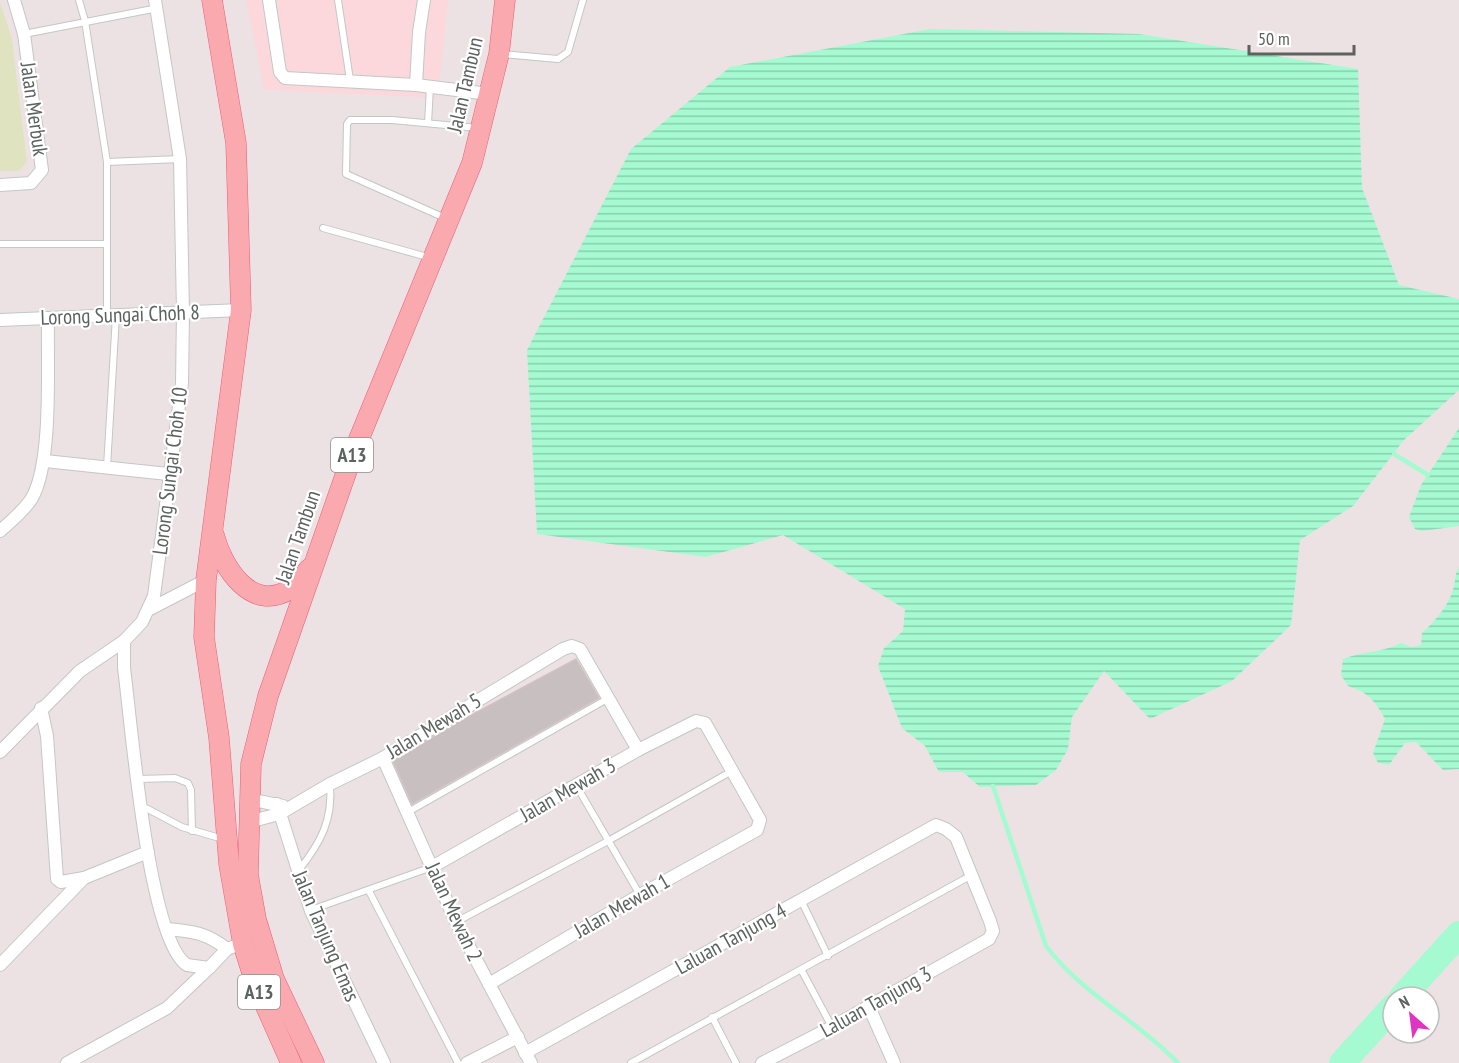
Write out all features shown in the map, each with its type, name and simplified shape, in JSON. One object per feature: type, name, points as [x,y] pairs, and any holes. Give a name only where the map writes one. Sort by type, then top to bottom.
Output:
[{"type":"main road","name":"A13","points":[[212,0],[236,142],[241,310],[206,580],[204,637],[219,738],[227,841],[238,916],[235,946],[255,982],[291,1063]]},
{"type":"main road","name":"Jalan Tambun","points":[[314,1063],[274,979],[256,919],[248,875],[251,764],[268,696],[352,456],[431,258],[472,163],[499,54],[506,0]]},
{"type":"main road","points":[[213,528],[225,565],[247,590],[259,594],[279,595],[288,590],[315,562]]},
{"type":"street","name":"Jalan Merbuk","points":[[0,185],[25,185],[35,181],[42,170],[24,34],[14,0]]},
{"type":"street","points":[[269,0],[280,72],[285,78],[416,85],[489,94]]},
{"type":"street","points":[[416,85],[419,32],[424,0]]},
{"type":"street","name":"Lorong Sungai Choh 10","points":[[150,609],[182,383],[183,312],[180,159],[157,4]]},
{"type":"street","name":"Lorong Sungai Choh 8","points":[[0,320],[241,310]]},
{"type":"street","points":[[0,531],[25,508],[33,495],[45,461],[48,318]]},
{"type":"street","points":[[45,461],[168,474]]},
{"type":"street","points":[[0,752],[41,708],[80,672],[124,641],[150,609],[206,580]]},
{"type":"street","points":[[124,641],[124,668],[148,852],[172,949],[182,962],[195,967],[209,968]]},
{"type":"street","name":"Jalan Mewah 5","points":[[248,822],[281,809],[383,758],[563,649],[572,646],[580,649],[609,698]]},
{"type":"street","points":[[609,698],[638,750]]},
{"type":"street","points":[[41,708],[47,736],[57,879],[61,882],[84,878],[148,852]]},
{"type":"street","name":"Jalan Mewah 3","points":[[432,867],[638,750],[693,722],[705,723],[732,770]]},
{"type":"street","name":"Jalan Mewah 2","points":[[383,758],[456,922],[528,1058]]},
{"type":"street","name":"Jalan Mewah 1","points":[[489,984],[640,895],[757,830],[759,820],[732,770]]},
{"type":"street","points":[[249,799],[281,809]]},
{"type":"street","name":"Jalan Tanjung Emas","points":[[281,809],[297,872],[311,911],[334,964],[384,1063]]},
{"type":"street","name":"Laluan Tanjung 4","points":[[528,1058],[801,900],[936,825],[956,837],[970,876]]},
{"type":"street","name":"Laluan Tanjung 3","points":[[762,1063],[869,1007],[989,939],[993,931],[990,921],[970,876]]},
{"type":"street","points":[[0,964],[84,878]]},
{"type":"street","points":[[67,1063],[167,1008],[235,946],[205,934],[167,929]]},
{"type":"street","points":[[869,1007],[894,1063]]},
{"type":"street","points":[[467,1063],[518,1037]]},
{"type":"lane","points":[[79,0],[85,21],[107,162],[107,244],[112,315],[107,467]]},
{"type":"lane","points":[[338,0],[350,80]]},
{"type":"lane","points":[[499,54],[558,59],[564,57],[568,52],[583,0]]},
{"type":"lane","points":[[24,34],[157,4]]},
{"type":"lane","points":[[428,123],[430,87]]},
{"type":"lane","points":[[448,220],[349,176],[344,171],[347,124],[350,120],[480,128]]},
{"type":"lane","points":[[107,162],[180,159]]},
{"type":"lane","points":[[323,228],[431,258]]},
{"type":"lane","points":[[0,244],[107,244]]},
{"type":"lane","points":[[407,812],[609,698]]},
{"type":"lane","points":[[456,922],[608,841],[732,770]]},
{"type":"lane","points":[[138,778],[175,778],[188,783],[191,790],[192,831]]},
{"type":"lane","points":[[297,872],[321,840],[328,825],[331,801],[330,784]]},
{"type":"lane","points":[[576,785],[640,895]]},
{"type":"lane","points":[[141,806],[192,831],[227,841]]},
{"type":"lane","points":[[311,911],[432,867]]},
{"type":"lane","points":[[631,1063],[712,1017],[802,971],[970,876]]},
{"type":"lane","points":[[369,891],[458,1063]]},
{"type":"lane","points":[[801,900],[828,956]]},
{"type":"lane","points":[[802,971],[832,1027]]},
{"type":"lane","points":[[712,1017],[736,1063]]},
{"type":"shaded area","points":[[246,0],[448,0],[438,98],[264,90]]},
{"type":"shaded area","points":[[0,2],[12,39],[27,162],[19,171],[0,171]]},
{"type":"shaded area","points":[[930,29],[1139,34],[1358,69],[1362,188],[1399,285],[1459,299],[1459,390],[1404,440],[1353,506],[1300,540],[1291,625],[1232,681],[1150,719],[1104,671],[1072,717],[1068,749],[1056,770],[1036,785],[980,787],[963,772],[939,772],[925,746],[902,728],[878,666],[884,648],[903,631],[905,609],[783,535],[706,557],[537,534],[527,350],[631,149],[730,67]]},
{"type":"shaded area","points":[[1459,428],[1459,526],[1422,531],[1415,529],[1409,517],[1421,485]]},
{"type":"shaded area","points":[[1459,567],[1459,769],[1443,770],[1416,742],[1405,743],[1389,765],[1378,763],[1373,753],[1385,719],[1370,698],[1348,686],[1341,675],[1343,659],[1387,649],[1401,643],[1412,647],[1421,645],[1422,633],[1440,614],[1450,597]]},
{"type":"building","points":[[576,659],[599,698],[412,804],[393,761],[460,721]]},
{"type":"waterway","points":[[1394,454],[1428,475]]},
{"type":"waterway","points":[[993,786],[1046,946],[1076,978],[1145,1033],[1178,1063]]},
{"type":"waterway","points":[[1413,985],[1459,934]]},
{"type":"waterway","points":[[1342,1063],[1381,1020]]}]
